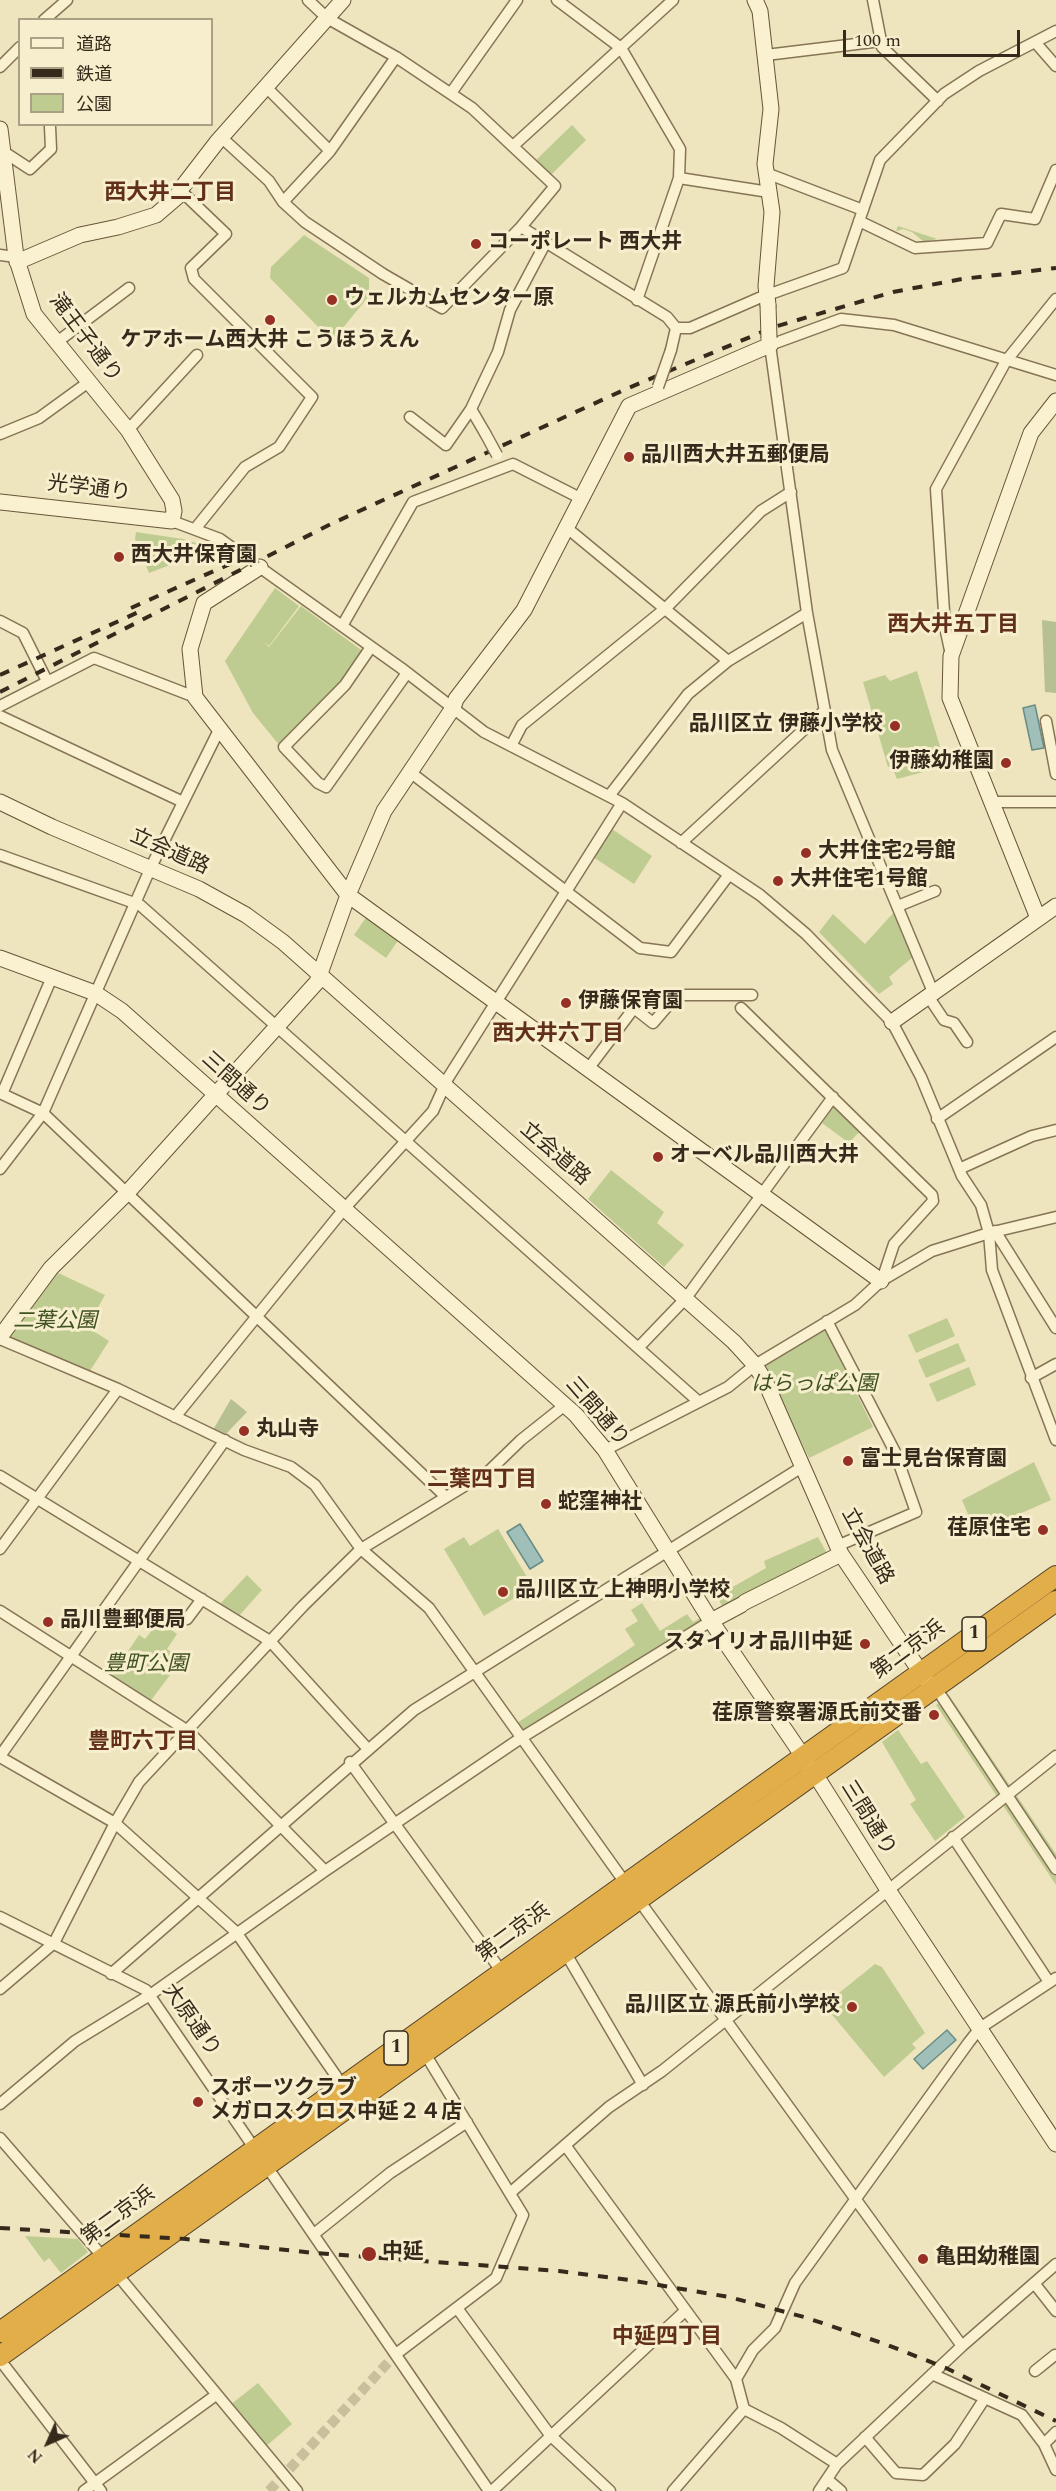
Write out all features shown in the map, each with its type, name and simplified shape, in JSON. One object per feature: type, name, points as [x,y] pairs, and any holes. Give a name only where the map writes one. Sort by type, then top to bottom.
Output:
[{"type":"highway","name":"第二京浜","points":[[0,2358],[565,1952],[632,1892],[802,1757],[1056,1576]]},
{"type":"highway","name":"第二京浜","points":[[0,2332],[502,1972],[632,1892],[937,1693],[1056,1601]]},
{"type":"street","points":[[46,18],[67,0]]},
{"type":"street","points":[[221,137],[269,181],[283,202],[305,222],[383,274],[442,308],[521,227],[555,186],[472,108],[396,57],[327,18],[308,0]]},
{"type":"street","points":[[0,255],[17,259],[80,235],[118,227],[156,215],[177,197],[221,137],[343,0]]},
{"type":"street","points":[[451,93],[517,0]]},
{"type":"street","points":[[557,0],[621,48],[680,149],[678,178],[637,300]]},
{"type":"street","points":[[513,146],[673,0]]},
{"type":"street","points":[[755,0],[760,11],[771,109],[766,173],[772,212],[768,300],[770,342],[807,613],[824,711],[832,750],[898,906],[930,994],[944,1020],[954,1023],[967,1042]]},
{"type":"street","points":[[873,0],[882,47],[938,101]]},
{"type":"street","points":[[676,328],[690,328],[768,300],[843,268],[880,160],[938,101],[979,71],[1056,31]]},
{"type":"street","points":[[766,55],[880,41]]},
{"type":"street","points":[[1035,42],[1056,66]]},
{"type":"street","points":[[0,67],[18,49]]},
{"type":"street","points":[[283,202],[330,151],[396,57]]},
{"type":"street","points":[[266,87],[330,151]]},
{"type":"street","points":[[4,152],[30,169],[51,148],[50,127]]},
{"type":"street","name":"滝王子通り","points":[[0,129],[17,259],[34,314],[128,430],[172,500],[174,511],[172,521]]},
{"type":"street","points":[[859,221],[915,248],[987,243],[1001,214],[1035,219],[1056,170]]},
{"type":"street","points":[[766,173],[863,210]]},
{"type":"street","points":[[678,178],[769,192]]},
{"type":"street","points":[[180,190],[226,234],[191,268],[194,279],[312,397],[279,447],[245,468],[195,529]]},
{"type":"street","points":[[521,227],[667,317],[676,328]]},
{"type":"street","points":[[410,417],[446,445],[471,408],[498,352],[510,310],[546,242]]},
{"type":"street","points":[[57,342],[129,288]]},
{"type":"street","points":[[1038,918],[950,698],[951,656],[945,627],[936,489],[1006,361],[1056,299]]},
{"type":"street","points":[[962,2346],[429,1608],[361,1549],[315,1485],[291,1467],[244,1450],[118,1389],[0,1338],[51,1268],[127,1193],[317,982],[348,895],[384,811],[453,708],[456,699],[524,610],[629,406],[656,391],[770,342],[841,319],[894,325],[1056,375]]},
{"type":"street","points":[[656,391],[671,350],[676,328]]},
{"type":"street","points":[[128,430],[197,355]]},
{"type":"street","points":[[0,434],[39,418],[90,381]]},
{"type":"street","points":[[951,656],[1031,433],[1056,401]]},
{"type":"street","points":[[471,408],[500,460]]},
{"type":"street","points":[[342,626],[413,502],[500,460],[513,464],[582,499]]},
{"type":"street","points":[[511,746],[522,725],[666,608],[761,511],[791,492]]},
{"type":"street","name":"光学通り","points":[[0,501],[172,521]]},
{"type":"street","points":[[172,521],[220,539],[407,673],[484,732],[622,803],[728,876],[760,895],[806,934],[892,1022],[921,1077],[959,1169],[981,1205],[992,1232],[1056,1328]]},
{"type":"street","points":[[567,528],[728,661]]},
{"type":"street","points":[[260,567],[204,603],[190,648],[195,697],[348,895],[881,1280]]},
{"type":"street","points":[[609,796],[688,694],[728,661],[807,613]]},
{"type":"street","points":[[0,621],[21,630],[47,681]]},
{"type":"street","points":[[371,647],[345,685],[284,747],[318,783],[326,787],[407,673]]},
{"type":"street","points":[[0,706],[94,658],[195,697]]},
{"type":"street","points":[[681,843],[824,711]]},
{"type":"street","points":[[0,716],[183,802]]},
{"type":"street","points":[[1046,721],[1056,774]]},
{"type":"street","points":[[0,1168],[43,1113],[151,867],[219,730]]},
{"type":"street","points":[[410,772],[640,948],[671,952],[728,876]]},
{"type":"street","name":"立会道路","points":[[0,802],[52,827],[199,889],[246,915],[319,973],[686,1299],[755,1365],[772,1396],[839,1550],[920,1672],[937,1693]]},
{"type":"street","points":[[992,802],[1056,802]]},
{"type":"street","points":[[175,1417],[344,1209],[433,1111],[444,1085],[622,803]]},
{"type":"street","points":[[0,855],[135,902],[277,1025],[699,1402]]},
{"type":"street","points":[[898,906],[935,891]]},
{"type":"street","points":[[892,1022],[1056,906]]},
{"type":"street","name":"三間通り","points":[[0,958],[95,993],[122,1011],[565,1405],[605,1450],[711,1621],[815,1774],[888,1890],[1056,2144]]},
{"type":"street","points":[[52,977],[1,1094],[43,1113],[257,1314],[446,1497]]},
{"type":"street","points":[[588,1069],[634,1008],[653,1023],[677,995],[752,995]]},
{"type":"street","points":[[741,1008],[932,1195],[933,1202],[894,1244],[881,1280]]},
{"type":"street","points":[[938,1119],[1056,1037]]},
{"type":"street","points":[[639,1347],[686,1299],[833,1097]]},
{"type":"street","points":[[959,1169],[1032,1136],[1056,1130]]},
{"type":"street","points":[[605,1450],[733,1384],[755,1365],[855,1305],[881,1280],[932,1251],[992,1232],[1056,1217]]},
{"type":"street","points":[[992,1232],[992,1270],[1056,1440]]},
{"type":"street","points":[[0,2103],[75,2041],[150,1995],[236,1932],[521,1738],[711,1621],[839,1550],[916,1512],[895,1452],[827,1321]]},
{"type":"street","points":[[1031,1378],[1056,1364]]},
{"type":"street","points":[[0,1549],[118,1389]]},
{"type":"street","points":[[0,1989],[54,1943],[115,1822],[139,1782],[270,1641],[361,1549],[489,1471],[521,1440],[565,1405]]},
{"type":"street","points":[[225,1440],[0,1757],[115,1822],[236,1932],[343,2086]]},
{"type":"street","points":[[111,1974],[350,1762],[414,1710],[802,1467]]},
{"type":"street","points":[[0,1476],[270,1641],[367,1748]]},
{"type":"street","points":[[187,1619],[202,1599]]},
{"type":"street","points":[[0,1611],[188,1731],[325,1871]]},
{"type":"street","points":[[937,1693],[1056,1869]]},
{"type":"street","points":[[510,2193],[609,2107],[643,2085],[1056,1756]]},
{"type":"street","points":[[350,1762],[502,1972]]},
{"type":"street","points":[[736,2379],[753,2350],[775,2328],[795,2283],[980,2028],[1053,1980],[953,1837]]},
{"type":"street","name":"大原通り","points":[[0,1917],[146,1990],[491,2491]]},
{"type":"street","points":[[565,1952],[643,2085]]},
{"type":"street","points":[[396,2354],[496,2278],[523,2215],[424,2052]]},
{"type":"street","points":[[314,2234],[390,2174],[466,2122]]},
{"type":"street","points":[[0,2138],[103,2258]]},
{"type":"street","points":[[565,2145],[736,2379],[744,2409],[781,2428],[837,2464]]},
{"type":"street","points":[[819,2491],[837,2464],[865,2437],[962,2346],[1056,2264]]},
{"type":"street","points":[[116,2273],[297,2491]]},
{"type":"street","points":[[1034,2283],[1056,2311]]},
{"type":"street","points":[[457,2308],[550,2435],[610,2491]]},
{"type":"street","points":[[491,2491],[685,2311]]},
{"type":"street","points":[[1035,2371],[1056,2355]]},
{"type":"street","points":[[0,2358],[98,2487]]},
{"type":"street","points":[[932,2374],[1022,2415],[1044,2444],[1056,2470]]},
{"type":"street","points":[[84,2491],[98,2487],[216,2395]]},
{"type":"street","points":[[865,2437],[896,2473],[923,2475],[955,2444],[985,2398]]},
{"type":"street","points":[[673,2491],[744,2409]]},
{"type":"street","points":[[1044,2444],[1056,2432]]},
{"type":"street","points":[[828,2480],[841,2491]]},
{"type":"green space","points":[[572,125],[586,140],[550,176],[535,161]]},
{"type":"green space","points":[[898,226],[937,239],[924,242],[912,232],[903,229],[896,231]]},
{"type":"green space","points":[[304,235],[369,278],[369,296],[332,341],[270,278],[271,267]]},
{"type":"green space","points":[[136,532],[183,539],[206,546],[206,551],[149,573],[135,539]]},
{"type":"green space","points":[[275,588],[299,606],[269,646],[264,642],[269,647],[301,606],[364,652],[336,691],[280,746],[253,713],[225,661]]},
{"type":"green space","points":[[1042,620],[1056,622],[1056,693],[1045,692]]},
{"type":"green space","points":[[917,671],[946,766],[897,779],[892,767],[888,767],[863,682],[885,675],[890,681]]},
{"type":"green space","points":[[612,829],[652,856],[634,884],[593,857]]},
{"type":"green space","points":[[896,910],[913,957],[889,977],[893,984],[879,994],[819,932],[833,914],[865,944]]},
{"type":"green space","points":[[367,916],[399,939],[386,958],[354,935]]},
{"type":"green space","points":[[834,1106],[860,1131],[849,1143],[822,1123]]},
{"type":"green space","points":[[611,1170],[664,1212],[657,1223],[684,1245],[664,1267],[588,1199]]},
{"type":"green space","name":"二葉公園","points":[[54,1271],[105,1295],[87,1327],[109,1341],[88,1374],[6,1336]]},
{"type":"green space","points":[[947,1318],[955,1336],[916,1353],[908,1335]]},
{"type":"green space","name":"はらっぱ公園","points":[[825,1329],[873,1427],[809,1458],[765,1366]]},
{"type":"green space","points":[[958,1343],[966,1361],[926,1378],[918,1360]]},
{"type":"green space","points":[[969,1367],[976,1385],[937,1402],[929,1384]]},
{"type":"green space","points":[[231,1399],[247,1412],[225,1435],[213,1430]]},
{"type":"green space","points":[[1034,1462],[1051,1500],[976,1533],[962,1500]]},
{"type":"green space","points":[[498,1529],[533,1587],[484,1616],[444,1549],[464,1537],[470,1546]]},
{"type":"green space","points":[[818,1537],[827,1553],[694,1625],[523,1731],[517,1723],[635,1645],[625,1629],[638,1621],[631,1610],[642,1603],[660,1631],[687,1614],[693,1622],[722,1606],[717,1596],[766,1568],[764,1561]]},
{"type":"green space","points":[[247,1575],[262,1590],[238,1617],[219,1605]]},
{"type":"green space","name":"豊町公園","points":[[159,1621],[177,1634],[167,1649],[182,1659],[149,1703],[110,1678],[139,1635],[145,1639]]},
{"type":"green space","points":[[949,1695],[1056,1854],[1056,1885],[936,1705]]},
{"type":"green space","points":[[898,1730],[921,1764],[927,1761],[965,1817],[935,1841],[910,1804],[916,1800],[882,1742]]},
{"type":"green space","points":[[875,1964],[882,1967],[925,2033],[912,2044],[916,2048],[884,2077],[824,2005]]},
{"type":"green space","points":[[25,2236],[78,2239],[88,2252],[61,2273],[49,2258],[44,2262]]},
{"type":"green space","points":[[258,2383],[292,2424],[265,2447],[230,2405]]},
{"type":"water","points":[[1035,705],[1044,748],[1032,750],[1023,708]]},
{"type":"water","points":[[520,1524],[543,1561],[530,1569],[507,1532]]},
{"type":"water","points":[[947,2030],[956,2040],[923,2069],[914,2059]]},
{"type":"tunnel","points":[[269,2491],[396,2354]]},
{"type":"railway","points":[[0,692],[331,524],[626,389],[774,327],[893,292],[962,279],[1056,268]]},
{"type":"railway","points":[[131,608],[241,559]]},
{"type":"railway","points":[[0,675],[143,610]]},
{"type":"railway","points":[[0,2228],[186,2239],[314,2253],[559,2271],[729,2297],[804,2317],[885,2344],[946,2368],[1056,2421]]},
{"type":"place","name":"コーポレート 西大井","points":[[476,244]]},
{"type":"place","name":"ウェルカムセンター原","points":[[332,300]]},
{"type":"place","name":"ケアホーム西大井 こうほうえん","points":[[270,320]]},
{"type":"place","name":"品川西大井五郵便局","points":[[629,457]]},
{"type":"place","name":"西大井保育園","points":[[119,557]]},
{"type":"place","name":"品川区立 伊藤小学校","points":[[895,726]]},
{"type":"place","name":"伊藤幼稚園","points":[[1006,763]]},
{"type":"place","name":"大井住宅2号館","points":[[806,853]]},
{"type":"place","name":"大井住宅1号館","points":[[778,881]]},
{"type":"place","name":"伊藤保育園","points":[[566,1003]]},
{"type":"place","name":"オーベル品川西大井","points":[[658,1157]]},
{"type":"place","name":"丸山寺","points":[[244,1431]]},
{"type":"place","name":"富士見台保育園","points":[[848,1461]]},
{"type":"place","name":"蛇窪神社","points":[[546,1504]]},
{"type":"place","name":"荏原住宅","points":[[1043,1530]]},
{"type":"place","name":"品川区立 上神明小学校","points":[[503,1592]]},
{"type":"place","name":"品川豊郵便局","points":[[48,1622]]},
{"type":"place","name":"スタイリオ品川中延","points":[[865,1644]]},
{"type":"place","name":"荏原警察署源氏前交番","points":[[934,1715]]},
{"type":"place","name":"品川区立 源氏前小学校","points":[[852,2007]]},
{"type":"place","name":"スポーツクラブ メガロスクロス中延２４店","points":[[198,2102]]},
{"type":"place","name":"中延","points":[[369,2254]]},
{"type":"place","name":"亀田幼稚園","points":[[923,2259]]},
{"type":"district","name":"西大井二丁目","points":[[170,195]]},
{"type":"district","name":"西大井五丁目","points":[[953,627]]},
{"type":"district","name":"西大井六丁目","points":[[558,1036]]},
{"type":"district","name":"二葉四丁目","points":[[482,1482]]},
{"type":"district","name":"豊町六丁目","points":[[143,1744]]},
{"type":"district","name":"中延四丁目","points":[[667,2339]]}]
